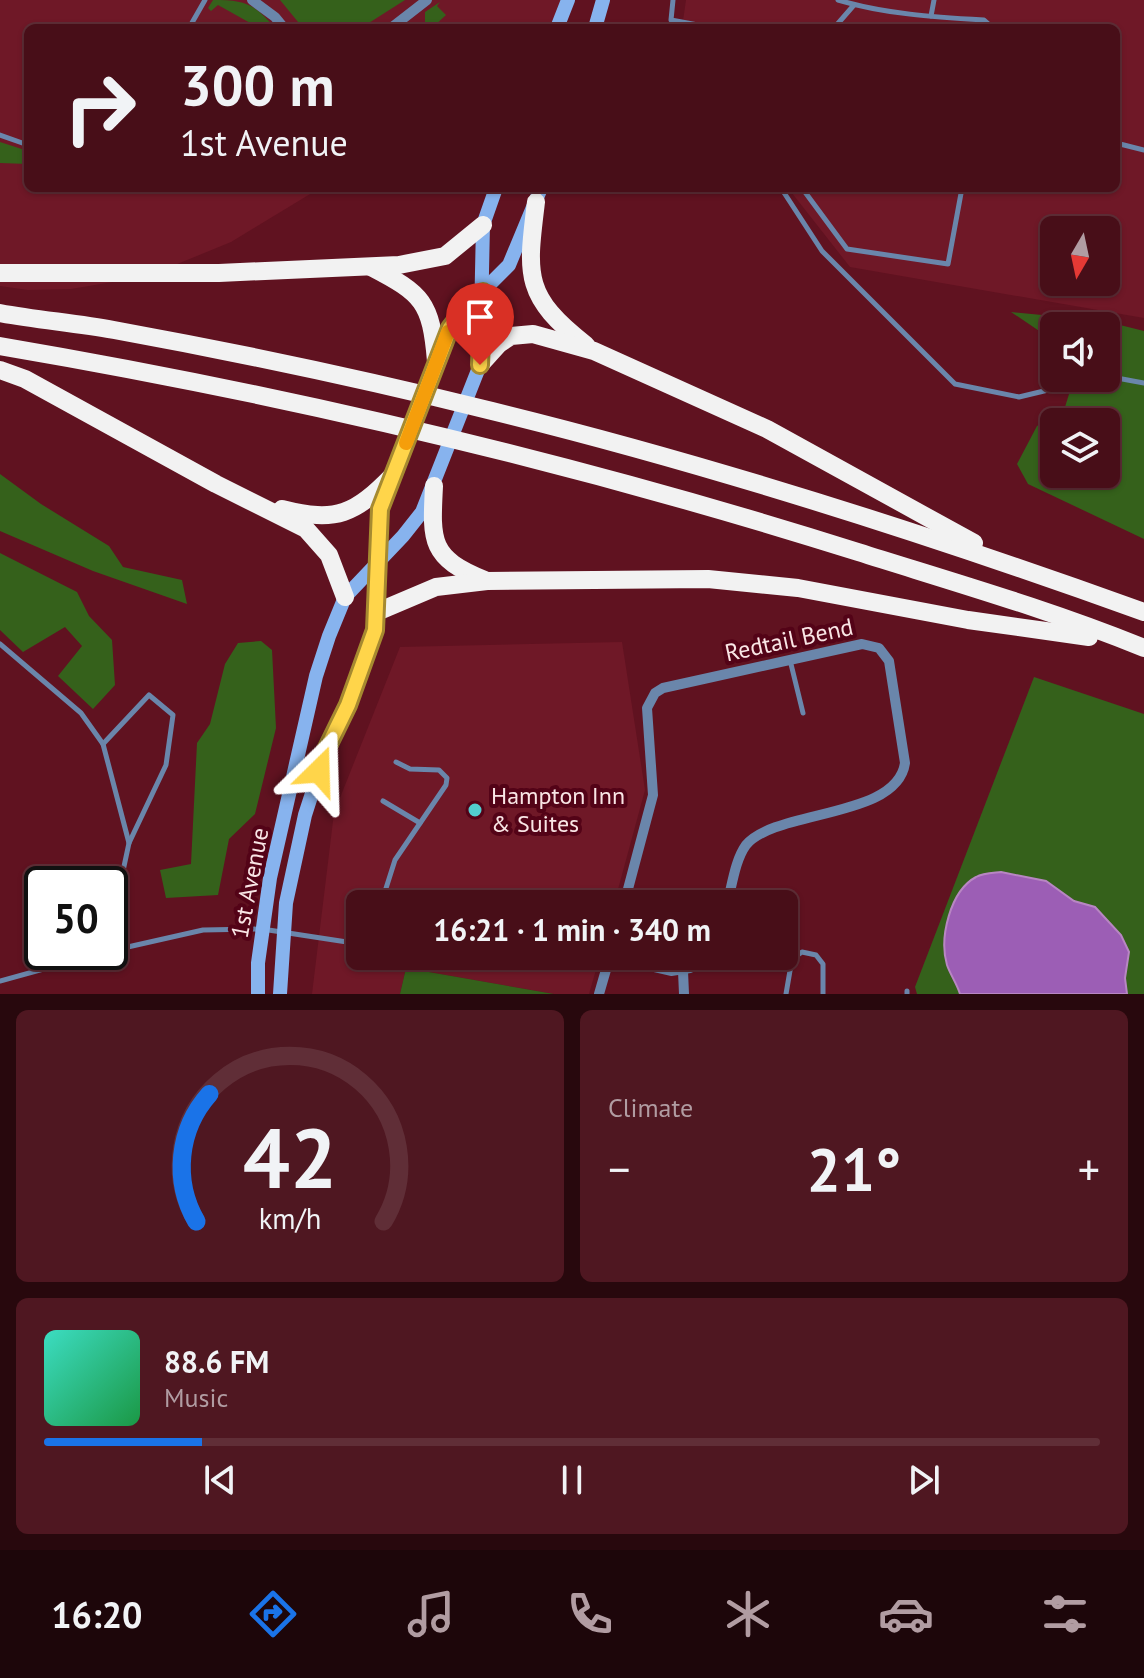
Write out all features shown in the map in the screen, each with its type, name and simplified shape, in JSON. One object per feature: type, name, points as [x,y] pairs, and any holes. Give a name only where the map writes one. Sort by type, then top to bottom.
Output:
[{"type":"highway","points":[[538,195],[529,261],[540,297],[558,323],[594,351]]},
{"type":"highway","points":[[0,273],[219,273],[422,263],[445,256],[483,225]]},
{"type":"highway","points":[[369,267],[403,284],[428,309],[434,332],[436,361]]},
{"type":"highway","points":[[0,313],[110,329],[222,351],[490,410],[735,477],[1012,564],[1144,612]]},
{"type":"highway","points":[[479,369],[499,344],[511,336],[533,334],[594,351],[767,429],[1012,564]]},
{"type":"highway","points":[[0,346],[314,406],[562,464],[725,510],[971,587],[1138,646]]},
{"type":"highway","points":[[0,370],[25,379],[306,529],[329,555],[345,597]]},
{"type":"highway","points":[[249,500],[301,514],[342,514],[370,499],[393,475]]},
{"type":"highway","points":[[434,486],[431,526],[436,545],[456,569],[487,581]]},
{"type":"highway","points":[[377,612],[436,587],[487,581],[743,581],[1138,646]]},
{"type":"main road","points":[[559,24],[568,0]]},
{"type":"main road","points":[[596,24],[603,0]]},
{"type":"main road","name":"1st Avenue","points":[[258,994],[262,929],[270,878],[316,676],[345,597],[422,512],[479,369],[483,225],[495,192]]},
{"type":"main road","name":"1st Avenue","points":[[280,994],[286,903],[305,815],[326,750],[370,649],[377,612],[380,509],[450,328],[509,265],[538,195]]},
{"type":"street","points":[[252,0],[281,24]]},
{"type":"street","points":[[396,24],[427,0]]},
{"type":"street","name":"Redtail Bend","points":[[628,890],[653,795],[647,716],[650,700],[663,688],[871,644],[885,653],[889,661],[904,771],[894,785],[873,797],[850,807],[786,825],[754,839],[742,853],[731,890]]},
{"type":"street","points":[[599,994],[606,970]]},
{"type":"street","points":[[657,970],[683,971],[684,994]]},
{"type":"lane","points":[[191,24],[205,0]]},
{"type":"lane","points":[[670,24],[673,0]]},
{"type":"lane","points":[[838,0],[931,16],[984,20],[988,24]]},
{"type":"lane","points":[[931,16],[934,0]]},
{"type":"lane","points":[[837,24],[854,5]]},
{"type":"lane","points":[[671,20],[674,24]]},
{"type":"lane","points":[[671,20],[692,24]]},
{"type":"lane","points":[[0,135],[24,144]]},
{"type":"lane","points":[[1120,144],[1144,150]]},
{"type":"lane","points":[[784,192],[822,251],[955,384],[1019,397],[1040,392]]},
{"type":"lane","points":[[805,192],[847,249],[948,264],[961,192]]},
{"type":"lane","points":[[1120,379],[1144,383]]},
{"type":"lane","points":[[0,644],[81,713],[103,744],[129,843]]},
{"type":"lane","points":[[790,660],[803,713]]},
{"type":"lane","points":[[103,744],[149,695],[173,715],[166,765],[129,843],[124,866]]},
{"type":"lane","points":[[385,890],[395,860],[443,793],[447,778],[439,770],[410,769],[396,762]]},
{"type":"lane","points":[[383,801],[420,823]]},
{"type":"lane","points":[[128,946],[203,930],[262,929],[346,942]]},
{"type":"lane","points":[[786,994],[792,959],[802,952],[816,955],[823,964],[823,994]]},
{"type":"lane","points":[[0,981],[40,970]]},
{"type":"shaded area","points":[[0,0],[567,0],[557,24],[24,24],[24,192],[313,192],[231,242],[148,276],[71,289],[28,290],[0,286]]},
{"type":"shaded area","points":[[686,0],[1144,0],[1144,318],[850,267],[791,192],[1120,192],[1120,24],[683,24]]},
{"type":"shaded area","points":[[622,642],[645,790],[618,890],[346,890],[346,970],[406,970],[400,994],[312,994],[334,813],[400,647]]},
{"type":"shaded area","points":[[1001,872],[1046,881],[1074,901],[1095,907],[1121,935],[1129,952],[1125,978],[1127,994],[960,994],[947,965],[944,942],[953,904],[959,893],[976,877]]},
{"type":"shaded area","points":[[417,970],[596,970],[589,994],[554,994]]},
{"type":"green space","points":[[213,0],[233,1],[254,8],[271,24],[252,24],[218,5],[211,11],[208,8]]},
{"type":"green space","points":[[280,0],[405,0],[367,24],[300,24]]},
{"type":"green space","points":[[440,2],[437,6],[446,15],[436,24],[426,24],[425,12]]},
{"type":"green space","points":[[0,142],[24,150],[24,164],[0,163]]},
{"type":"green space","points":[[1011,312],[1040,315],[1040,332]]},
{"type":"green space","points":[[1120,325],[1144,331],[1144,539],[1028,484],[1017,464],[1040,424],[1040,488],[1120,488],[1120,408],[1065,407],[1070,392],[1120,392]]},
{"type":"green space","points":[[0,474],[41,504],[109,546],[123,567],[182,580],[187,604],[93,571],[0,531]]},
{"type":"green space","points":[[0,553],[77,592],[89,616],[112,640],[115,685],[93,709],[58,676],[82,646],[65,627],[23,652],[0,630]]},
{"type":"green space","points":[[261,641],[272,650],[276,728],[255,814],[229,839],[218,895],[166,898],[160,870],[191,864],[197,743],[210,724],[225,664],[238,643]]},
{"type":"green space","points":[[1034,677],[1144,714],[1144,994],[917,994],[915,987]]},
{"type":"green space","points":[[406,970],[417,970],[554,994],[400,994]]},
{"type":"slow traffic","points":[[406,443],[448,332]]},
{"type":"place","name":"Hampton Inn & Suites","points":[[475,810]]},
{"type":"route","points":[[319,771],[348,705],[375,630],[380,509],[450,328],[483,292],[480,365]]}]
